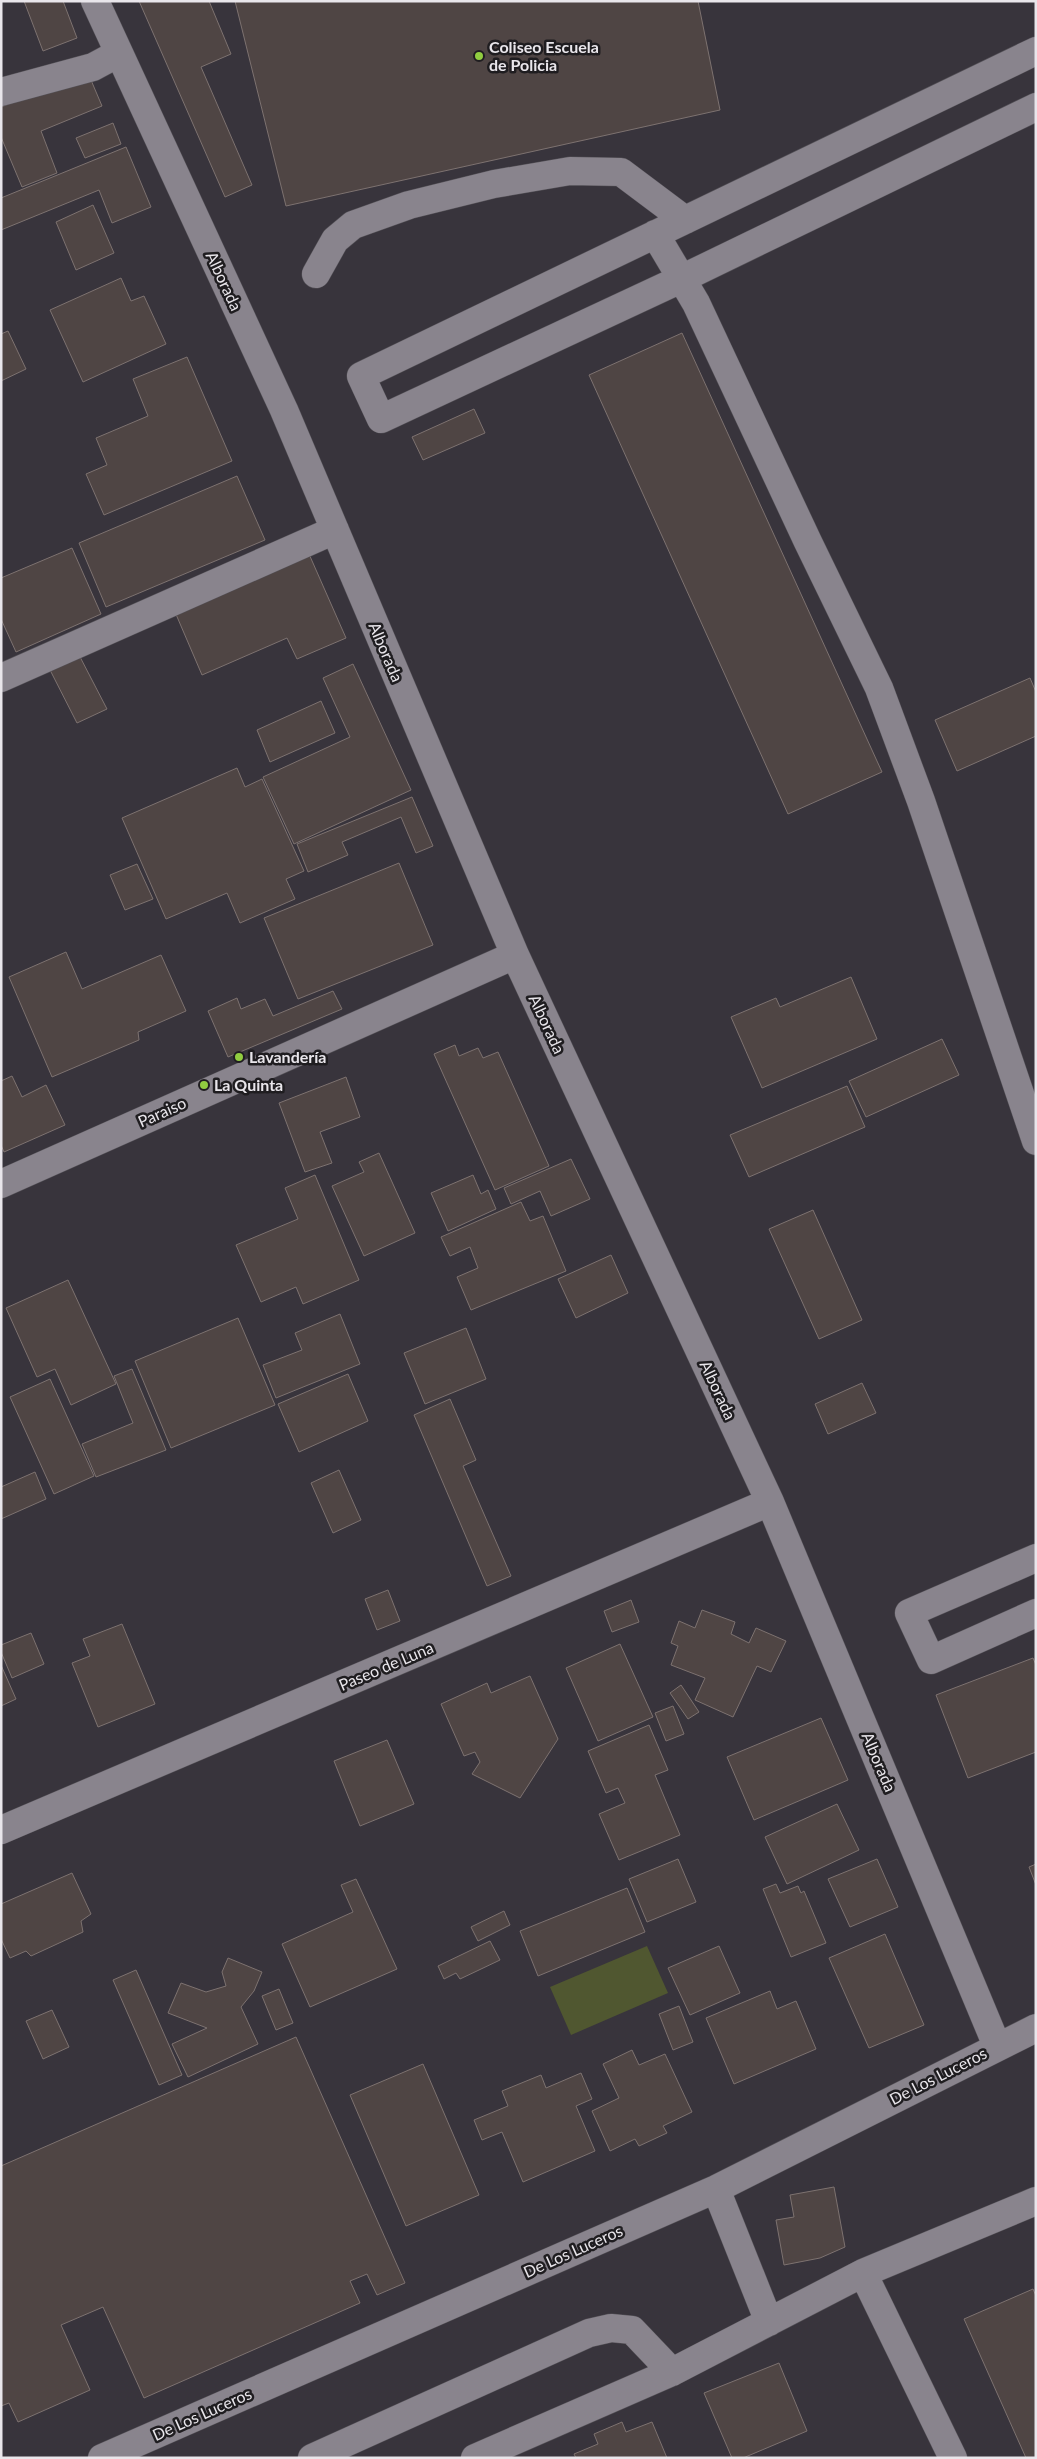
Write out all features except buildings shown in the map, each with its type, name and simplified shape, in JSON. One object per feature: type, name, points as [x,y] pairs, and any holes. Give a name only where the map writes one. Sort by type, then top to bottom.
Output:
[{"type":"street","name":"Alborada","points":[[95,1],[284,410],[514,955],[770,1502],[997,2046]]},
{"type":"street","points":[[1036,51],[361,376],[381,419],[681,279],[1036,107]]},
{"type":"street","points":[[1,92],[93,67],[119,53]]},
{"type":"street","points":[[316,274],[335,240],[353,225],[409,205],[475,189],[570,171],[621,172],[685,220]]},
{"type":"street","points":[[656,234],[696,303],[879,688],[921,801],[1036,1142]]},
{"type":"street","points":[[1,678],[335,530]]},
{"type":"street","name":"Paraiso","points":[[1,1184],[514,955]]},
{"type":"street","name":"Paseo de Luna","points":[[1,1830],[770,1502]]},
{"type":"street","points":[[1036,1558],[909,1613],[931,1660],[1036,1613]]},
{"type":"street","name":"De Los Luceros","points":[[102,2458],[716,2189],[1036,2028]]},
{"type":"street","points":[[716,2189],[769,2322]]},
{"type":"street","points":[[475,2458],[672,2372],[863,2273],[1036,2201]]},
{"type":"street","points":[[863,2273],[953,2458]]},
{"type":"street","points":[[312,2458],[589,2333],[611,2328],[632,2330],[672,2372]]},
{"type":"green space","points":[[647,1946],[668,1993],[571,2035],[550,1987]]},
{"type":"place","name":"Coliseo Escuela de Policia","points":[[479,56]]},
{"type":"place","name":"Lavandería","points":[[239,1057]]},
{"type":"place","name":"La Quinta","points":[[204,1085]]}]
